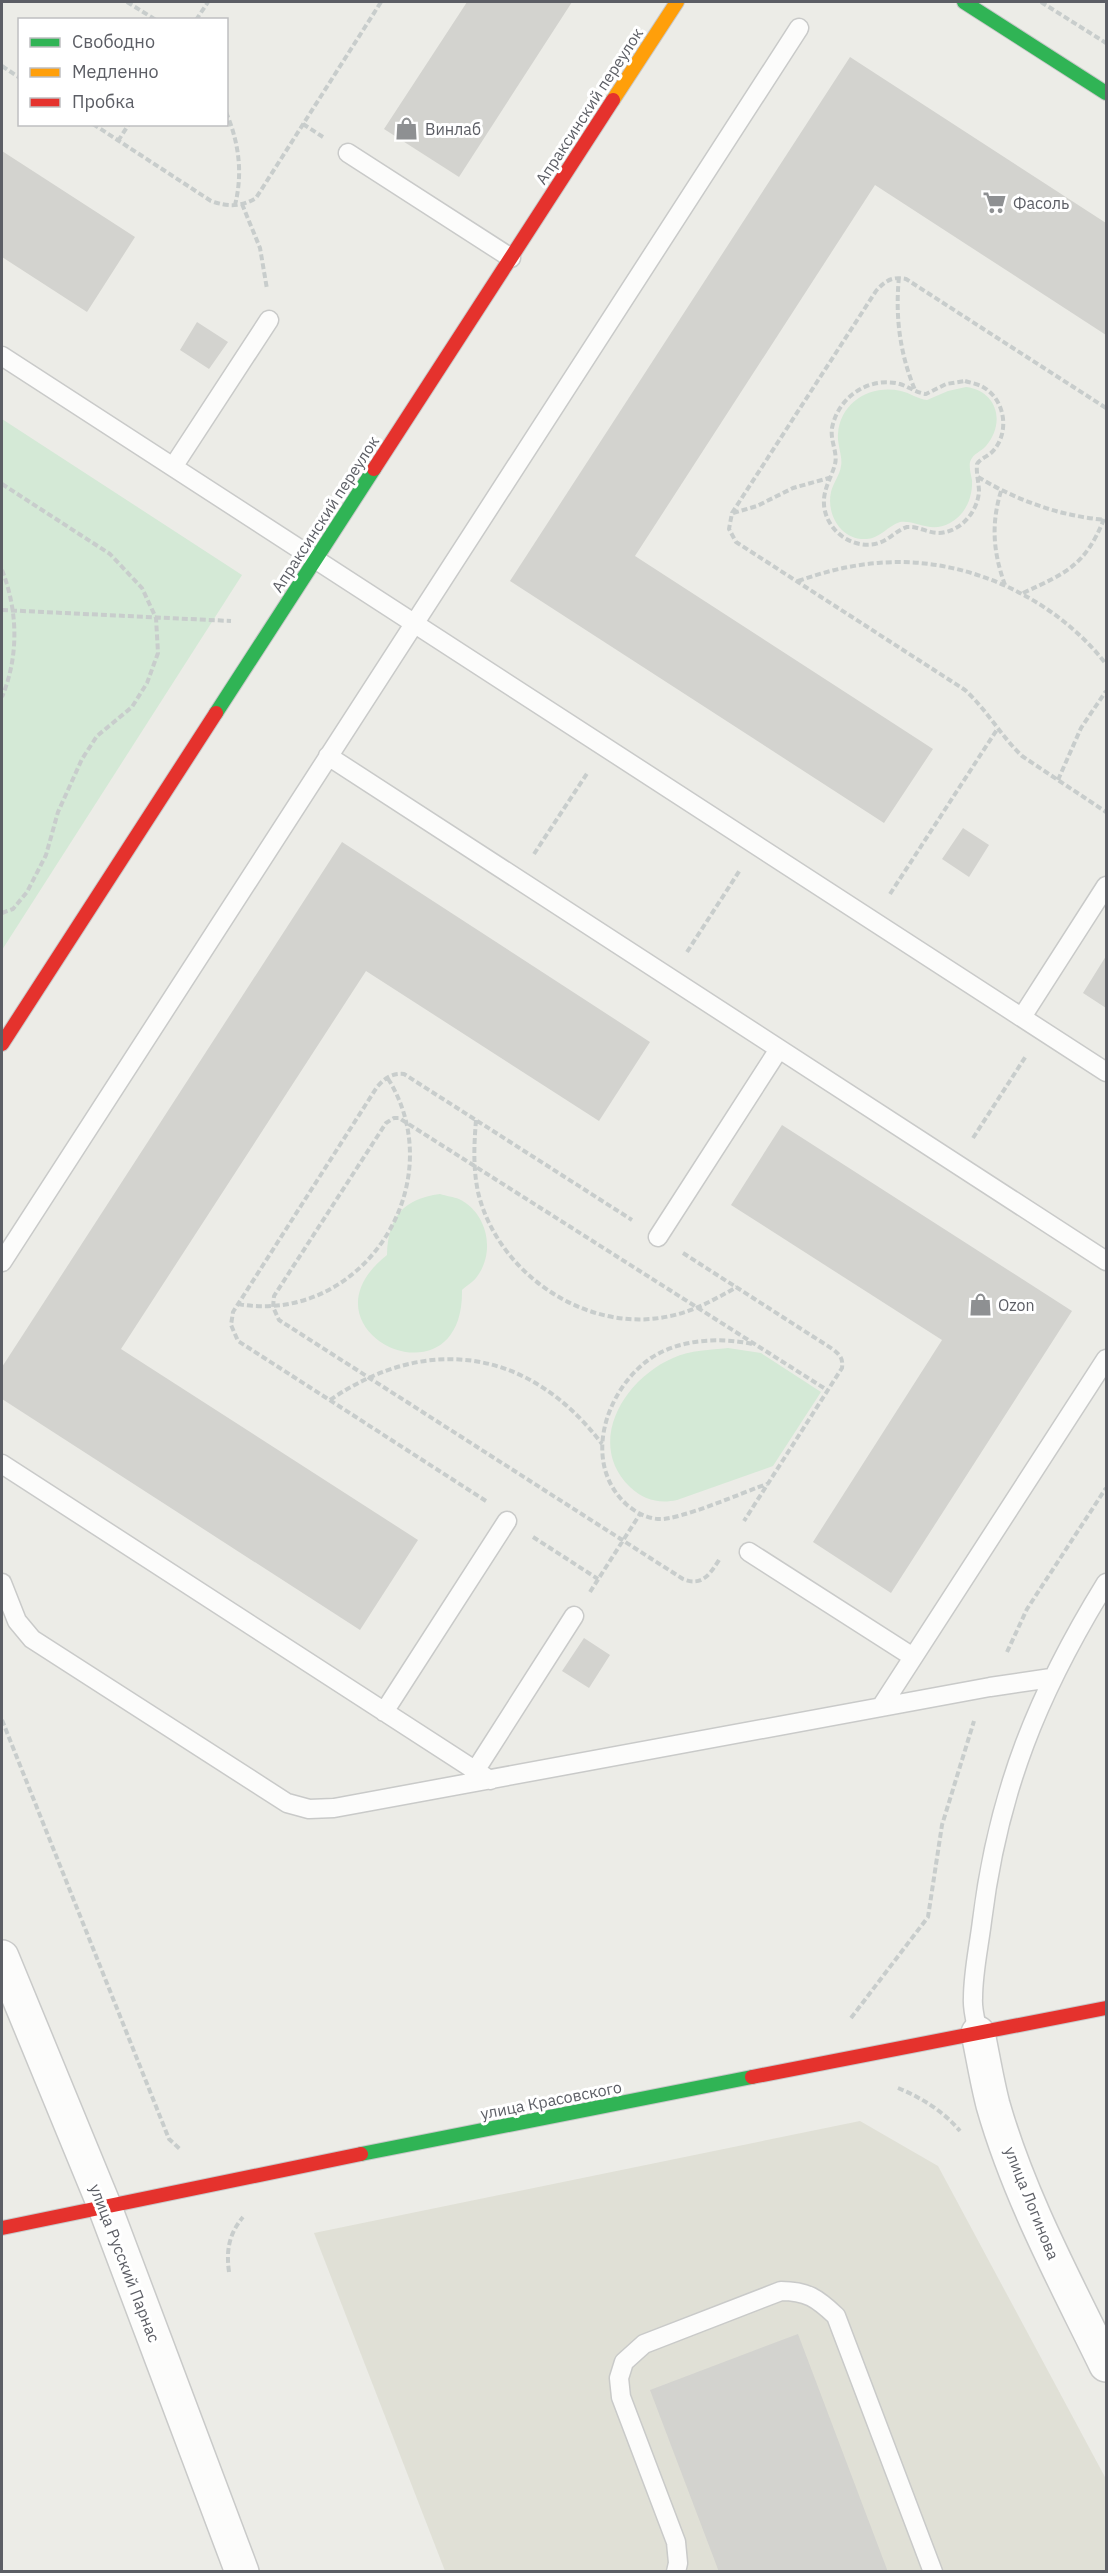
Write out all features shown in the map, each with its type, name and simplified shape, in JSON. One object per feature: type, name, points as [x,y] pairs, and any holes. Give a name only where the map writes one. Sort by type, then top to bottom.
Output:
[{"type":"street","name":"Апраксинский переулок","points":[[2,1044],[677,2]]},
{"type":"street","points":[[964,2],[1107,93]]},
{"type":"street","name":"улица Русский Парнас","points":[[2,1957],[104,2205],[242,2571]]},
{"type":"street","name":"улица Красовского","points":[[2,2228],[104,2205],[1107,2008]]},
{"type":"street","name":"улица Логинова","points":[[978,2033],[993,2105],[1014,2163],[1051,2254],[1107,2365]]},
{"type":"lane","points":[[2,1262],[799,28]]},
{"type":"lane","points":[[348,153],[511,258]]},
{"type":"lane","points":[[173,467],[269,320]]},
{"type":"lane","points":[[2,356],[1107,1072]]},
{"type":"lane","points":[[328,756],[1107,1261]]},
{"type":"lane","points":[[1022,1017],[1107,886]]},
{"type":"lane","points":[[658,1236],[779,1049]]},
{"type":"lane","points":[[881,1707],[1107,1359]]},
{"type":"lane","points":[[2,1464],[483,1776]]},
{"type":"lane","points":[[384,1712],[507,1521]]},
{"type":"lane","points":[[750,1552],[913,1658]]},
{"type":"lane","points":[[2,1583],[17,1621],[32,1639],[286,1803],[309,1809],[334,1808],[483,1776],[1051,1678]]},
{"type":"lane","points":[[978,2033],[972,1999],[989,1869],[1009,1784],[1051,1678],[1107,1583]]},
{"type":"lane","points":[[483,1776],[574,1616]]},
{"type":"lane","points":[[676,2571],[678,2563],[676,2542],[621,2397],[619,2378],[624,2362],[644,2343],[781,2291],[798,2291],[818,2299],[836,2316],[933,2571]]},
{"type":"path","points":[[127,2],[153,18]]},
{"type":"path","points":[[197,18],[208,2]]},
{"type":"path","points":[[96,126],[212,201],[235,206],[256,198],[381,2]]},
{"type":"path","points":[[1041,2],[1107,44]]},
{"type":"path","points":[[2,66],[18,77]]},
{"type":"path","points":[[228,118],[237,144],[239,162],[239,188],[235,206]]},
{"type":"path","points":[[118,141],[128,126]]},
{"type":"path","points":[[242,204],[260,248],[266,276],[269,320]]},
{"type":"path","points":[[899,278],[898,329],[907,367],[916,391]]},
{"type":"path","points":[[1107,401],[1105,407],[906,279],[888,280],[876,291],[732,513],[729,529],[736,542],[965,690],[987,712],[1022,756],[1107,812]]},
{"type":"path","points":[[965,381],[983,387],[997,399],[1004,417],[1002,436],[992,452],[977,464],[979,493],[975,508],[967,520],[955,529],[940,533],[907,527],[886,540],[874,544],[850,541],[839,535],[825,514],[824,502],[829,478],[835,464],[832,430],[836,415],[844,402],[856,391],[870,384],[885,382],[901,384],[916,391],[926,394],[946,384],[965,381]]},
{"type":"path","points":[[978,477],[1001,491],[1042,508],[1105,520],[1084,557],[1071,569],[1022,593]]},
{"type":"path","points":[[732,513],[758,506],[793,488],[829,478]]},
{"type":"path","points":[[2,484],[110,554],[142,588],[156,618],[158,653],[147,683],[132,707],[98,736],[82,759],[68,784],[46,855],[27,892],[13,909],[2,913]]},
{"type":"path","points":[[1001,491],[994,522],[993,540],[1005,586]]},
{"type":"path","points":[[798,582],[831,570],[879,562],[928,564],[977,574],[1022,593],[1063,620],[1107,664]]},
{"type":"path","points":[[2,570],[14,611],[15,649],[10,676],[2,697]]},
{"type":"path","points":[[2,610],[274,624]]},
{"type":"path","points":[[1058,780],[1081,728],[1107,691]]},
{"type":"path","points":[[873,920],[998,728]]},
{"type":"path","points":[[518,880],[604,746]]},
{"type":"path","points":[[670,978],[756,845]]},
{"type":"path","points":[[956,1163],[1042,1030]]},
{"type":"path","points":[[598,1579],[507,1521],[506,1514],[502,1510],[238,1341],[231,1325],[233,1312],[238,1304],[377,1087],[387,1077],[404,1074],[841,1356],[842,1368],[737,1530]]},
{"type":"path","points":[[238,1304],[273,1307],[311,1298],[337,1285],[360,1268],[380,1248],[395,1224],[405,1197],[410,1169],[411,1141],[406,1120],[400,1099],[387,1077]]},
{"type":"path","points":[[721,1556],[706,1578],[689,1582],[279,1320],[273,1307],[274,1296],[386,1123],[394,1118],[406,1120],[827,1390]]},
{"type":"path","points":[[476,1120],[473,1163],[479,1194],[489,1223],[505,1249],[525,1273],[549,1292],[577,1307],[597,1313],[638,1319],[668,1317],[699,1308],[737,1287]]},
{"type":"path","points":[[756,1344],[722,1340],[693,1342],[651,1358],[631,1376],[616,1396],[608,1413],[602,1444],[606,1475],[621,1499],[640,1514],[658,1519],[673,1518],[768,1484]]},
{"type":"path","points":[[330,1400],[368,1377],[391,1367],[422,1360],[456,1359],[487,1363],[513,1371],[549,1389],[571,1407],[602,1444]]},
{"type":"path","points":[[844,2027],[928,1917],[942,1825],[970,1729],[1028,1609],[1107,1488]]},
{"type":"path","points":[[574,1616],[640,1514]]},
{"type":"path","points":[[2,1720],[169,2139],[187,2155]]},
{"type":"path","points":[[229,2272],[227,2255],[230,2239],[247,2212]]},
{"type":"shaded area","points":[[860,2121],[938,2166],[1106,2479],[1106,2571],[445,2571],[314,2233]]},
{"type":"green space","points":[[966,387],[977,390],[991,401],[997,418],[992,437],[970,462],[971,493],[964,511],[955,520],[943,526],[930,527],[900,522],[867,539],[850,536],[843,531],[833,517],[830,500],[841,466],[838,438],[840,423],[851,404],[868,393],[879,390],[901,391],[927,400],[948,391]]},
{"type":"green space","points":[[2,419],[242,575],[2,950]]},
{"type":"green space","points":[[440,1194],[459,1199],[477,1214],[486,1234],[486,1257],[476,1278],[462,1290],[455,1327],[438,1347],[414,1353],[389,1347],[369,1332],[358,1310],[363,1283],[387,1255],[390,1230],[400,1212],[416,1200]]},
{"type":"green space","points":[[728,1348],[761,1353],[821,1392],[773,1466],[677,1500],[658,1501],[646,1498],[630,1487],[617,1470],[611,1451],[611,1432],[616,1414],[626,1396],[655,1368],[680,1355]]},
{"type":"building","points":[[467,2],[572,2],[459,177],[384,129]]},
{"type":"building","points":[[850,57],[1106,223],[1106,335],[875,185],[635,556],[933,749],[884,823],[510,581]]},
{"type":"building","points":[[2,151],[135,237],[87,312],[2,257]]},
{"type":"building","points":[[197,322],[228,342],[209,369],[180,350]]},
{"type":"building","points":[[963,828],[989,845],[969,877],[942,859]]},
{"type":"building","points":[[342,842],[650,1042],[599,1121],[366,971],[121,1349],[418,1540],[360,1630],[2,1399],[2,1367]]},
{"type":"building","points":[[1106,956],[1106,1008],[1083,993]]},
{"type":"building","points":[[782,1125],[1072,1311],[891,1593],[813,1542],[942,1340],[731,1205]]},
{"type":"building","points":[[584,1638],[610,1655],[589,1688],[562,1671]]},
{"type":"building","points":[[798,2334],[888,2572],[719,2572],[650,2390]]},
{"type":"traffic: fast","points":[[964,2],[1106,93]]},
{"type":"traffic: fast","points":[[216,713],[374,469]]},
{"type":"traffic: fast","points":[[361,2154],[752,2077]]},
{"type":"traffic: slow","points":[[613,100],[677,2]]},
{"type":"traffic: jam","points":[[374,469],[613,100]]},
{"type":"traffic: jam","points":[[2,1044],[216,713]]},
{"type":"traffic: jam","points":[[752,2077],[1106,2008]]},
{"type":"traffic: jam","points":[[2,2228],[361,2154]]},
{"type":"place","name":"Винлаб","points":[[407,129]]},
{"type":"place","name":"Фасоль","points":[[995,203]]},
{"type":"place","name":"Ozon","points":[[980,1305]]}]
